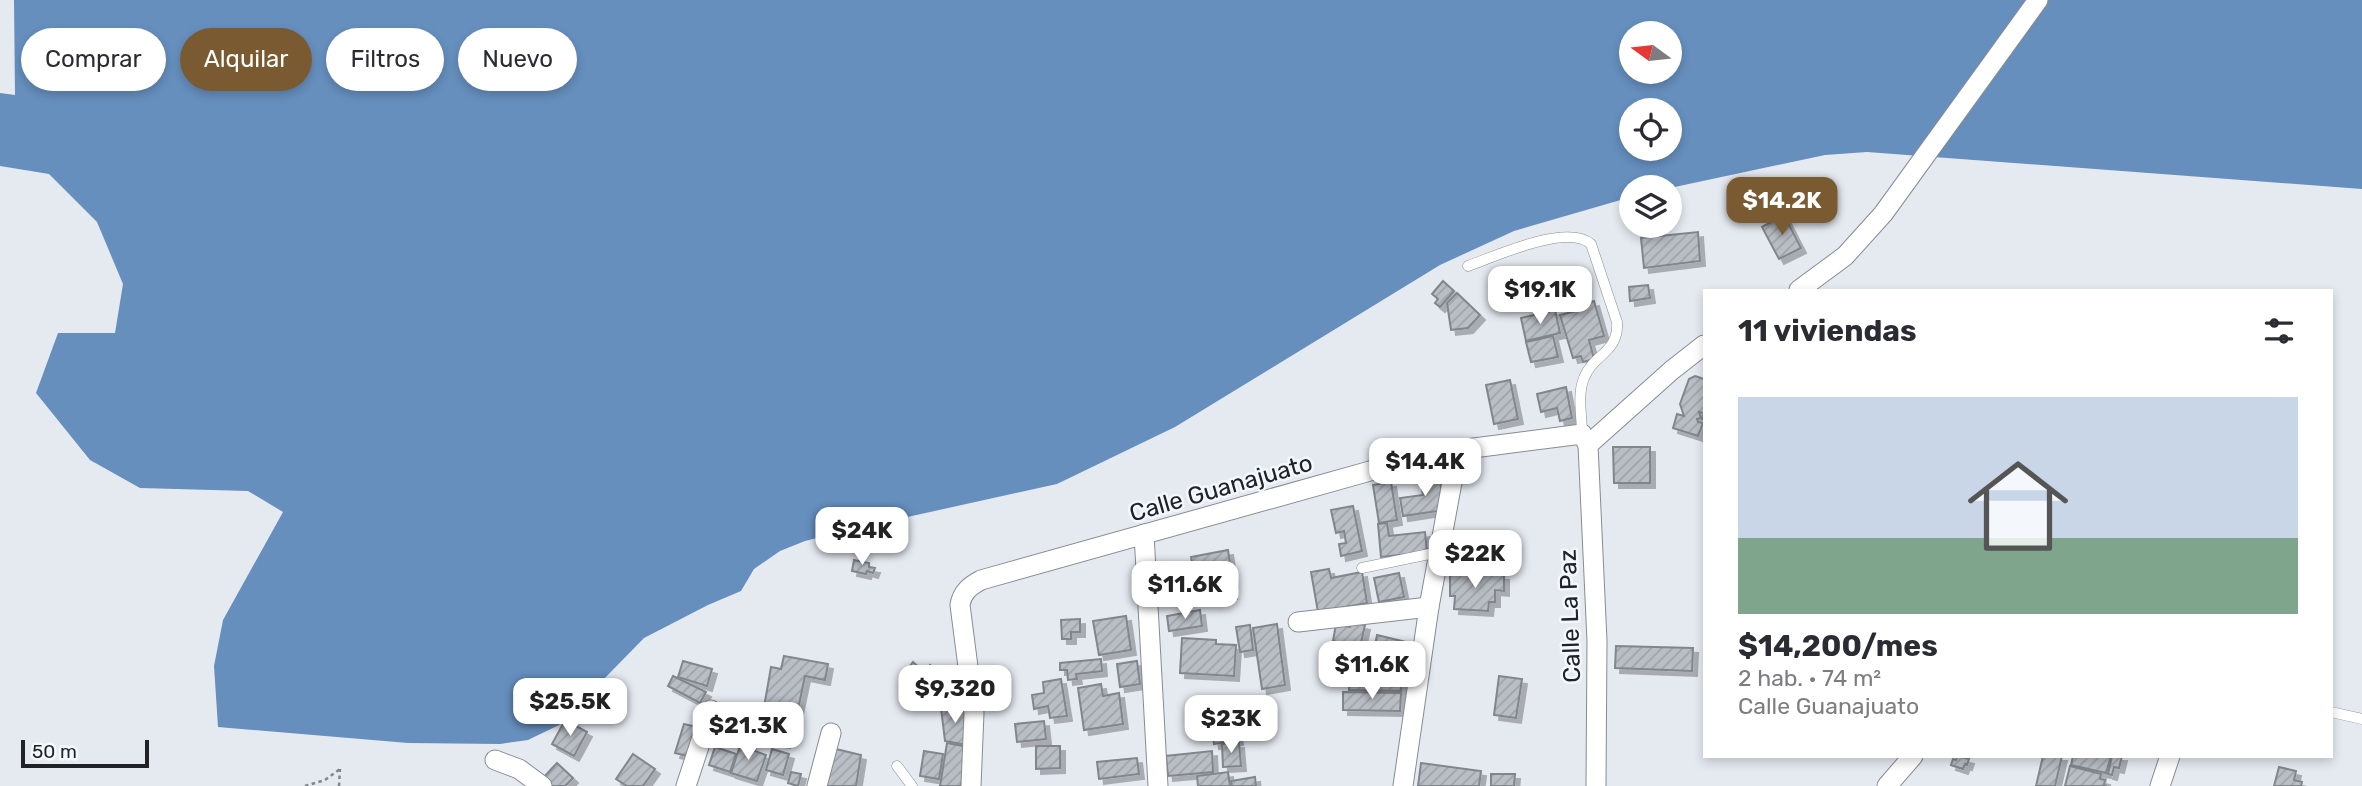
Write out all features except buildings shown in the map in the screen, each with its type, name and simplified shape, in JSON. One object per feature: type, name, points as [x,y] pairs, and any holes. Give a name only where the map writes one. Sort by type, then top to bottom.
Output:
[{"type":"street","points":[[1800,289],[1846,256],[1883,214],[2038,0]]},
{"type":"street","points":[[1585,440],[1703,346]]},
{"type":"street","name":"Calle Guanajuato","points":[[971,786],[974,713],[960,605],[963,593],[981,580],[1370,471],[1458,450],[1585,440]]},
{"type":"street","name":"Calle La Paz","points":[[1585,440],[1597,640],[1596,786]]},
{"type":"street","points":[[1403,786],[1429,607],[1458,450]]},
{"type":"street","points":[[1144,534],[1158,786]]},
{"type":"street","points":[[1298,622],[1429,607]]},
{"type":"street","points":[[686,786],[711,710]]},
{"type":"street","points":[[817,786],[831,733]]},
{"type":"street","points":[[1887,786],[1911,758]]},
{"type":"street","points":[[2160,786],[2170,758]]},
{"type":"street","points":[[495,760],[519,769],[542,786]]},
{"type":"lane","points":[[1468,266],[1560,237],[1580,238],[1591,244],[1618,329],[1612,347],[1591,366],[1582,383],[1585,440]]},
{"type":"lane","points":[[1362,568],[1440,552]]},
{"type":"lane","points":[[2333,712],[2362,719]]},
{"type":"lane","points":[[897,766],[912,786]]},
{"type":"path","points":[[305,786],[325,780],[340,769],[339,786]]},
{"type":"water","points":[[14,0],[2362,0],[2362,189],[1867,152],[1825,155],[1682,185],[1682,175],[1619,175],[1619,200],[1514,231],[1440,265],[1175,427],[1057,484],[853,529],[805,541],[780,551],[754,569],[741,591],[644,638],[559,725],[528,740],[500,744],[408,743],[218,727],[214,666],[223,620],[283,512],[248,491],[140,488],[90,460],[36,393],[58,333],[115,333],[123,284],[97,222],[49,174],[0,166],[0,93],[15,95]]}]
